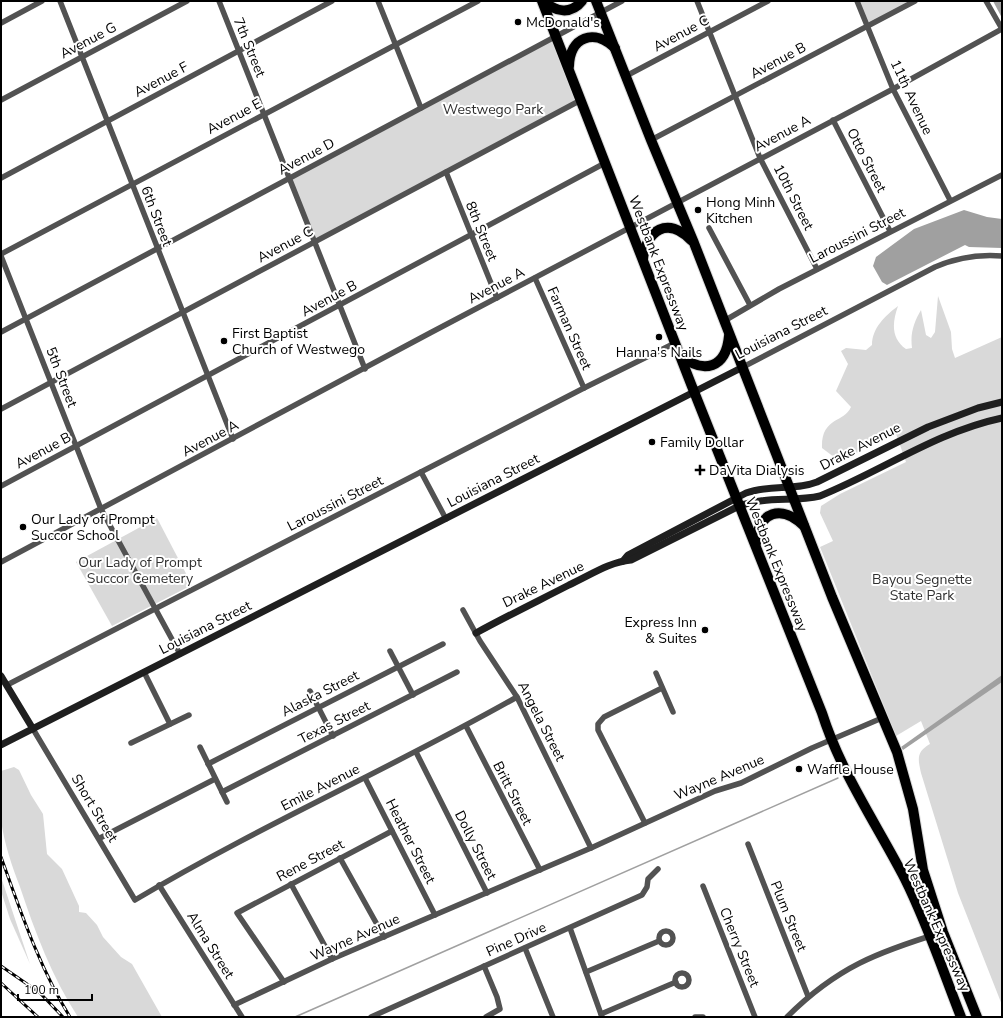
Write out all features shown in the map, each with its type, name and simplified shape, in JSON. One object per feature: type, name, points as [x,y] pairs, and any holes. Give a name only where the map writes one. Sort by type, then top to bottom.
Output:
[{"type":"highway","points":[[543,1],[555,9],[562,11],[573,9],[582,1]]},
{"type":"highway","name":"Westbank Expressway","points":[[543,1],[694,392],[822,713],[830,740],[846,775],[905,879],[930,936],[961,1017]]},
{"type":"highway","name":"Westbank Expressway","points":[[596,1],[694,243],[882,718],[897,752],[912,809],[924,870],[943,932],[976,1017]]},
{"type":"highway","points":[[569,69],[569,58],[572,49],[584,39],[596,37],[603,39],[616,50]]},
{"type":"highway","points":[[643,261],[646,243],[649,237],[660,230],[672,228],[679,230],[694,243]]},
{"type":"highway","points":[[679,353],[694,365],[713,365],[726,353],[729,333]]},
{"type":"highway","points":[[756,548],[756,531],[759,524],[768,516],[781,513],[789,515],[796,518],[806,527]]},
{"type":"main road","name":"Louisiana Street","points":[[1,746],[742,367]]},
{"type":"main road","name":"Drake Avenue","points":[[476,633],[516,611],[603,568],[623,561],[628,554],[738,502],[765,487],[807,486],[928,427],[978,408],[1002,402]]},
{"type":"main road","name":"Drake Avenue","points":[[738,502],[807,499],[826,494],[933,440],[960,430],[1002,418]]},
{"type":"main road","points":[[1,676],[33,729]]},
{"type":"street","points":[[1,22],[42,1]]},
{"type":"street","name":"6th Street","points":[[60,1],[233,439]]},
{"type":"street","name":"Avenue G","points":[[1,100],[187,1]]},
{"type":"street","name":"7th Street","points":[[219,1],[365,369]]},
{"type":"street","name":"Avenue F","points":[[1,178],[332,1]]},
{"type":"street","points":[[378,1],[421,108]]},
{"type":"street","name":"Avenue E","points":[[1,255],[478,1]]},
{"type":"street","name":"Avenue D","points":[[1,332],[622,1]]},
{"type":"street","name":"10th Street","points":[[697,1],[760,158],[817,269]]},
{"type":"street","name":"Avenue C","points":[[626,76],[768,1]]},
{"type":"street","name":"11th Avenue","points":[[857,1],[893,89],[950,200]]},
{"type":"street","name":"Avenue B","points":[[651,140],[915,1]]},
{"type":"street","points":[[986,1],[1002,29]]},
{"type":"street","name":"Avenue A","points":[[1,562],[760,158],[893,89],[1002,29]]},
{"type":"street","name":"Avenue C","points":[[1,409],[581,100]]},
{"type":"street","name":"Otto Street","points":[[833,120],[890,231]]},
{"type":"street","name":"Avenue B","points":[[1,486],[605,163]]},
{"type":"street","name":"8th Street","points":[[446,172],[497,298]]},
{"type":"street","name":"Laroussini Street","points":[[724,321],[750,305],[817,269],[950,200],[1002,175]]},
{"type":"street","points":[[709,228],[750,305]]},
{"type":"street","name":"5th Street","points":[[1,255],[50,382],[102,509],[180,654]]},
{"type":"street","name":"Louisiana Street","points":[[742,367],[941,265],[969,257],[1002,256]]},
{"type":"street","name":"Farman Street","points":[[534,278],[584,388]]},
{"type":"street","name":"Laroussini Street","points":[[7,685],[91,640],[156,609],[420,472],[675,343]]},
{"type":"street","points":[[420,472],[446,519]]},
{"type":"street","name":"Angela Street","points":[[463,610],[517,697],[591,848]]},
{"type":"street","name":"Alaska Street","points":[[208,764],[443,644]]},
{"type":"street","points":[[390,651],[413,695]]},
{"type":"street","points":[[144,672],[170,724]]},
{"type":"street","name":"Texas Street","points":[[222,792],[457,672]]},
{"type":"street","points":[[656,673],[673,712]]},
{"type":"street","points":[[645,823],[598,730],[598,724],[604,717],[662,688]]},
{"type":"street","points":[[310,691],[333,736]]},
{"type":"street","name":"Emile Avenue","points":[[135,900],[246,838],[466,726],[517,697]]},
{"type":"street","points":[[131,743],[189,715]]},
{"type":"street","name":"Wayne Avenue","points":[[567,858],[715,791],[740,783],[830,740],[882,718]]},
{"type":"street","name":"Britt Street","points":[[466,726],[540,870]]},
{"type":"street","name":"Short Street","points":[[33,729],[100,838],[135,900]]},
{"type":"street","points":[[200,746],[227,802]]},
{"type":"street","name":"Dolly Street","points":[[416,752],[487,893],[567,858]]},
{"type":"street","points":[[100,838],[215,778]]},
{"type":"street","name":"Heather Street","points":[[365,778],[435,915]]},
{"type":"street","name":"Rene Street","points":[[284,982],[237,913],[392,831]]},
{"type":"street","name":"Plum Street","points":[[748,844],[808,996]]},
{"type":"street","points":[[340,858],[384,937]]},
{"type":"street","name":"Pine Drive","points":[[371,1017],[642,895],[647,887],[648,879],[658,869]]},
{"type":"street","points":[[291,884],[332,960]]},
{"type":"street","name":"Alma Street","points":[[159,886],[242,1017]]},
{"type":"street","name":"Cherry Street","points":[[703,886],[755,1017]]},
{"type":"street","name":"Wayne Avenue","points":[[234,1005],[332,960],[487,893]]},
{"type":"street","points":[[570,928],[602,1015],[676,982]]},
{"type":"street","points":[[787,1017],[808,996],[840,973],[875,955],[943,932]]},
{"type":"street","points":[[586,972],[659,940]]},
{"type":"street","points":[[525,948],[553,1017]]},
{"type":"street","points":[[484,966],[497,997],[500,1009],[486,1017]]},
{"type":"street","points":[[385,1010],[389,1017]]},
{"type":"street","points":[[695,1017],[703,1017]]},
{"type":"green space","points":[[857,1],[915,1],[867,26]]},
{"type":"green space","name":"Westwego Park","points":[[557,36],[581,100],[314,242],[289,179]]},
{"type":"green space","name":"Bayou Segnette State Park","points":[[938,296],[951,332],[952,349],[955,358],[1002,337],[1002,1005],[958,893],[921,773],[919,756],[922,750],[930,744],[921,721],[896,736],[820,547],[833,541],[820,513],[821,506],[840,494],[906,462],[895,431],[848,458],[838,460],[822,448],[825,431],[829,426],[848,412],[851,407],[836,391],[848,364],[841,351],[846,348],[866,350],[872,345],[874,333],[880,323],[898,306],[894,330],[895,335],[901,345],[906,349],[912,348],[913,328],[921,310],[926,335],[931,338],[935,332]]},
{"type":"green space","name":"Our Lady of Prompt Succor Cemetery","points":[[157,518],[192,585],[112,626],[76,562]]},
{"type":"green space","points":[[14,767],[19,770],[31,795],[43,814],[47,854],[62,869],[79,906],[79,912],[86,913],[97,925],[103,937],[121,957],[132,964],[162,1017],[78,1017],[69,1002],[52,970],[38,937],[11,863],[4,837],[1,820],[1,771]]},
{"type":"green space","points":[[1,877],[30,964],[10,919],[1,891]]},
{"type":"shaded area","points":[[993,1],[1000,1],[1002,5],[1002,18]]},
{"type":"shaded area","points":[[964,210],[987,217],[1002,219],[1002,248],[969,247],[965,245],[887,285],[882,282],[873,266],[876,257],[914,229]]},
{"type":"shaded area","points":[[1002,675],[1002,682],[903,750],[901,747]]},
{"type":"waterway","points":[[295,1017],[838,778]]},
{"type":"railway","points":[[1,857],[23,919],[40,959],[70,1017]]},
{"type":"railway","points":[[1,966],[40,993],[63,1017]]},
{"type":"railway","points":[[1,983],[38,1017]]},
{"type":"place","name":"McDonald's","points":[[518,22]]},
{"type":"place","name":"Hong Minh Kitchen","points":[[698,210]]},
{"type":"place","name":"Hanna's Nails","points":[[659,337]]},
{"type":"place","name":"First Baptist Church of Westwego","points":[[224,341]]},
{"type":"place","name":"Family Dollar","points":[[652,442]]},
{"type":"place","name":"DaVita Dialysis","points":[[700,470]]},
{"type":"place","name":"Our Lady of Prompt Succor School","points":[[23,527]]},
{"type":"place","name":"Express Inn & Suites","points":[[705,630]]},
{"type":"place","name":"Waffle House","points":[[799,769]]}]
